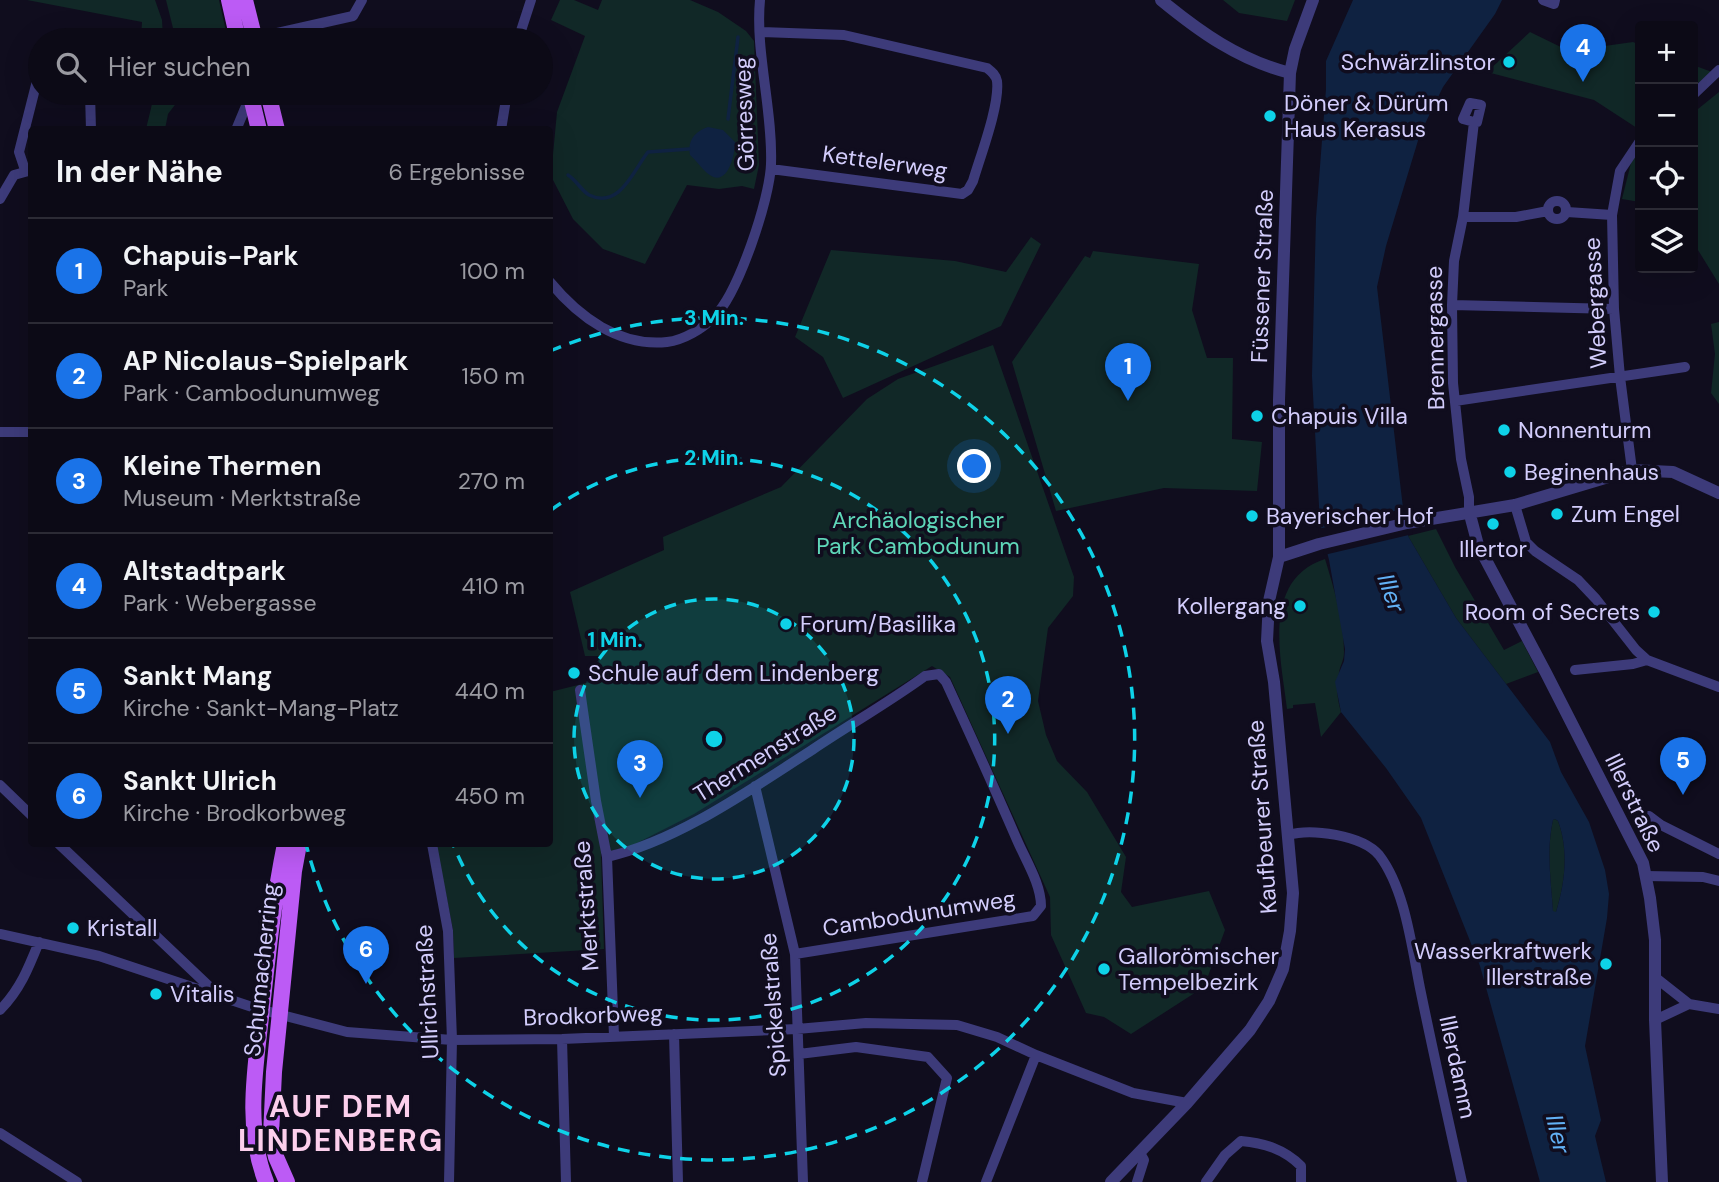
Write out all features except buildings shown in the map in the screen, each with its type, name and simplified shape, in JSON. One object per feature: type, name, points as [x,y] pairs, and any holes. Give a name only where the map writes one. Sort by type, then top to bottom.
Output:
[{"type":"main road","points":[[229,0],[243,28]]},
{"type":"main road","points":[[245,0],[248,28]]},
{"type":"main road","points":[[253,105],[258,126]]},
{"type":"main road","points":[[271,105],[276,126]]},
{"type":"main road","name":"Schumacherring","points":[[266,1182],[254,1135],[254,1102],[262,1010],[285,847]]},
{"type":"main road","name":"Schumacherring","points":[[287,1182],[276,1157],[271,1135],[279,1015],[298,847]]},
{"type":"street","points":[[301,28],[353,16],[362,0]]},
{"type":"street","points":[[522,28],[531,0]]},
{"type":"street","name":"Görresweg","points":[[553,286],[584,317],[619,336],[656,343],[674,341],[693,333],[715,316],[734,284],[757,227],[771,169],[760,0]]},
{"type":"street","points":[[1161,0],[1217,43],[1261,65],[1290,73]]},
{"type":"street","name":"Füssener Straße","points":[[1279,557],[1279,400],[1290,73],[1300,34],[1313,0]]},
{"type":"street","name":"Kettelerweg","points":[[761,32],[844,35],[987,68],[995,74],[997,82],[996,99],[973,181],[962,194],[771,169]]},
{"type":"street","points":[[1698,91],[1719,70]]},
{"type":"street","points":[[0,199],[14,175],[28,170],[19,152],[31,105]]},
{"type":"street","points":[[90,105],[91,126]]},
{"type":"street","points":[[238,126],[246,105]]},
{"type":"street","points":[[502,126],[504,105]]},
{"type":"street","name":"Brennergasse","points":[[1469,511],[1451,362],[1454,261],[1463,217],[1474,122]]},
{"type":"street","name":"Webergasse","points":[[1632,470],[1619,377],[1612,215],[1620,171],[1636,147]]},
{"type":"street","points":[[1463,217],[1516,217],[1548,211],[1550,205],[1558,201],[1565,205],[1567,212],[1612,215]]},
{"type":"street","points":[[1452,305],[1614,309]]},
{"type":"street","points":[[1455,401],[1685,367]]},
{"type":"street","points":[[0,432],[28,432]]},
{"type":"street","points":[[1279,557],[1325,542],[1407,523],[1515,505],[1632,470],[1673,472],[1719,493]]},
{"type":"street","points":[[1515,505],[1526,542],[1578,580],[1647,660]]},
{"type":"street","name":"Illerstraße","points":[[1469,511],[1478,545],[1639,853],[1646,876],[1655,940],[1654,1020],[1662,1182]]},
{"type":"street","name":"Kaufbeurer Straße","points":[[1111,1182],[1187,1103],[1250,1030],[1269,1000],[1283,969],[1293,893],[1274,682],[1267,641],[1269,601],[1279,557]]},
{"type":"street","points":[[1575,670],[1647,660],[1716,685]]},
{"type":"street","name":"Thermenstraße","points":[[607,858],[638,850],[755,786],[925,676],[939,674]]},
{"type":"street","name":"Cambodunumweg","points":[[795,954],[1033,916],[1041,906],[1035,881],[993,784],[946,682],[939,674]]},
{"type":"street","name":"Merktstraße","points":[[580,690],[607,858],[614,1036]]},
{"type":"street","points":[[0,785],[28,812]]},
{"type":"street","name":"Spickelstraße","points":[[755,786],[795,954],[803,1182]]},
{"type":"street","points":[[1649,816],[1661,825],[1719,854]]},
{"type":"street","name":"Illerdamm","points":[[1288,835],[1298,832],[1331,834],[1354,839],[1377,853],[1393,879],[1406,922],[1462,1182]]},
{"type":"street","points":[[64,847],[220,997]]},
{"type":"street","name":"Ullrichstraße","points":[[433,847],[448,931],[452,1040],[449,1182]]},
{"type":"street","points":[[1646,876],[1703,877],[1719,881]]},
{"type":"street","name":"Brodkorbweg","points":[[0,934],[99,956],[262,1010],[347,1032],[452,1040],[797,1029],[866,1023],[957,1025],[997,1037],[1133,1094],[1187,1103]]},
{"type":"street","points":[[0,1010],[23,982],[39,942]]},
{"type":"street","points":[[1656,978],[1689,1004],[1719,1009]]},
{"type":"street","points":[[1654,1020],[1689,1004]]},
{"type":"street","points":[[674,1034],[678,1182]]},
{"type":"street","points":[[562,1038],[566,1182]]},
{"type":"street","points":[[799,1054],[856,1047],[928,1057],[937,1065],[947,1078],[922,1182]]},
{"type":"street","points":[[986,1182],[1036,1055]]},
{"type":"street","points":[[0,1133],[77,1182]]},
{"type":"street","points":[[1206,1182],[1225,1154],[1241,1141],[1264,1143],[1292,1157],[1301,1166],[1301,1182]]},
{"type":"street","points":[[1138,1182],[1143,1160],[1140,1153]]},
{"type":"green space","points":[[27,0],[155,0],[162,28],[142,28],[142,22]]},
{"type":"green space","points":[[166,0],[219,0],[225,28],[173,28]]},
{"type":"green space","points":[[560,0],[574,0],[598,10],[602,0],[690,0],[718,12],[746,31],[754,41],[759,165],[754,189],[742,186],[719,189],[687,185],[645,264],[603,249],[573,219],[553,180],[557,112],[585,36],[551,20]]},
{"type":"green space","points":[[1223,0],[1295,0],[1287,21],[1239,13]]},
{"type":"green space","points":[[1530,32],[1569,51],[1633,42],[1635,127],[1594,100],[1487,72]]},
{"type":"green space","points":[[1698,67],[1712,72],[1698,83]]},
{"type":"green space","points":[[1719,92],[1719,284],[1698,250],[1698,109]]},
{"type":"green space","points":[[152,105],[175,105],[168,114],[166,126],[147,126]]},
{"type":"green space","points":[[1635,156],[1635,201],[1622,199],[1632,159]]},
{"type":"green space","points":[[1031,237],[1041,244],[1001,326],[843,398],[823,357],[795,337],[831,250],[955,261],[1006,272]]},
{"type":"green space","points":[[1093,251],[1199,264],[1192,310],[1207,358],[1233,358],[1232,439],[1262,442],[1257,491],[1164,488],[1056,511],[1012,362],[1085,256],[1090,258]]},
{"type":"green space","points":[[1719,322],[1719,404],[1711,393],[1715,354],[1711,324]]},
{"type":"green space","name":"Archäologischer Park Cambodunum","points":[[993,345],[1074,577],[1073,596],[1048,628],[1038,701],[1046,735],[1057,761],[1087,792],[1126,857],[1121,892],[1132,907],[1209,891],[1225,930],[1204,987],[1131,1034],[1104,1017],[1086,1013],[1051,935],[1050,897],[950,677],[932,666],[694,814],[635,844],[601,854],[604,949],[454,958],[453,930],[437,847],[553,847],[553,691],[602,679],[598,656],[585,656],[570,592],[664,550],[663,537],[781,487],[867,399],[898,379]]},
{"type":"green space","points":[[1436,529],[1504,650],[1522,641],[1538,672],[1506,684],[1456,618],[1408,536]]},
{"type":"green space","points":[[1325,559],[1340,616],[1344,652],[1337,683],[1341,712],[1321,737],[1315,703],[1293,705],[1293,708],[1287,709],[1281,667],[1280,623],[1283,602],[1291,584],[1305,569]]},
{"type":"green space","points":[[1555,819],[1558,821],[1565,855],[1559,901],[1556,912],[1553,912],[1549,854]]},
{"type":"water","name":"Iller","points":[[1353,0],[1502,0],[1443,87],[1420,134],[1386,246],[1377,287],[1403,508],[1410,532],[1408,536],[1456,618],[1550,742],[1561,772],[1589,822],[1605,870],[1609,894],[1607,918],[1585,1046],[1601,1120],[1595,1136],[1606,1182],[1540,1182],[1480,966],[1421,818],[1386,768],[1341,712],[1335,682],[1344,661],[1345,649],[1320,524],[1312,376],[1316,218],[1326,61]],"holes":[[[1553,820],[1558,821],[1565,855],[1562,890],[1556,912],[1553,911],[1549,854]]]},
{"type":"water","points":[[708,127],[723,130],[735,142],[728,169],[720,177],[707,173],[690,155],[693,137]]},
{"type":"pier","points":[[1407,508],[1413,534],[1324,555],[1318,529]]},
{"type":"waterway","points":[[728,119],[738,37]]},
{"type":"waterway","points":[[568,175],[589,195],[609,197],[625,186],[648,152],[689,149]]},
{"type":"place","name":"Schwärzlinstor","points":[[1509,62]]},
{"type":"place","name":"Altstadtpark","points":[[1583,82]]},
{"type":"place","name":"Döner & Dürüm Haus Kerasus","points":[[1270,116]]},
{"type":"place","name":"Chapuis-Park","points":[[1128,401]]},
{"type":"place","name":"Chapuis Villa","points":[[1257,416]]},
{"type":"place","name":"Nonnenturm","points":[[1504,430]]},
{"type":"place","name":"Beginenhaus","points":[[1510,472]]},
{"type":"place","name":"Zum Engel","points":[[1557,514]]},
{"type":"place","name":"Bayerischer Hof","points":[[1252,516]]},
{"type":"place","name":"Illertor","points":[[1493,524]]},
{"type":"place","name":"Kollergang","points":[[1300,606]]},
{"type":"place","name":"Room of Secrets","points":[[1654,612]]},
{"type":"place","name":"Forum/Basilika","points":[[786,624]]},
{"type":"place","name":"Schule auf dem Lindenberg","points":[[574,673]]},
{"type":"place","name":"AP Nicolaus-Spielpark","points":[[1008,734]]},
{"type":"place","name":"Sankt Mang","points":[[1683,795]]},
{"type":"place","name":"Kleine Thermen","points":[[640,798]]},
{"type":"place","name":"Kristall","points":[[73,928]]},
{"type":"place","name":"Wasserkraftwerk Illerstraße","points":[[1606,964]]},
{"type":"place","name":"Gallorömischer Tempelbezirk","points":[[1104,969]]},
{"type":"place","name":"Sankt Ulrich","points":[[366,984]]},
{"type":"place","name":"Vitalis","points":[[156,994]]},
{"type":"district","name":"AUF DEM LINDENBERG","points":[[341,1124]]}]
